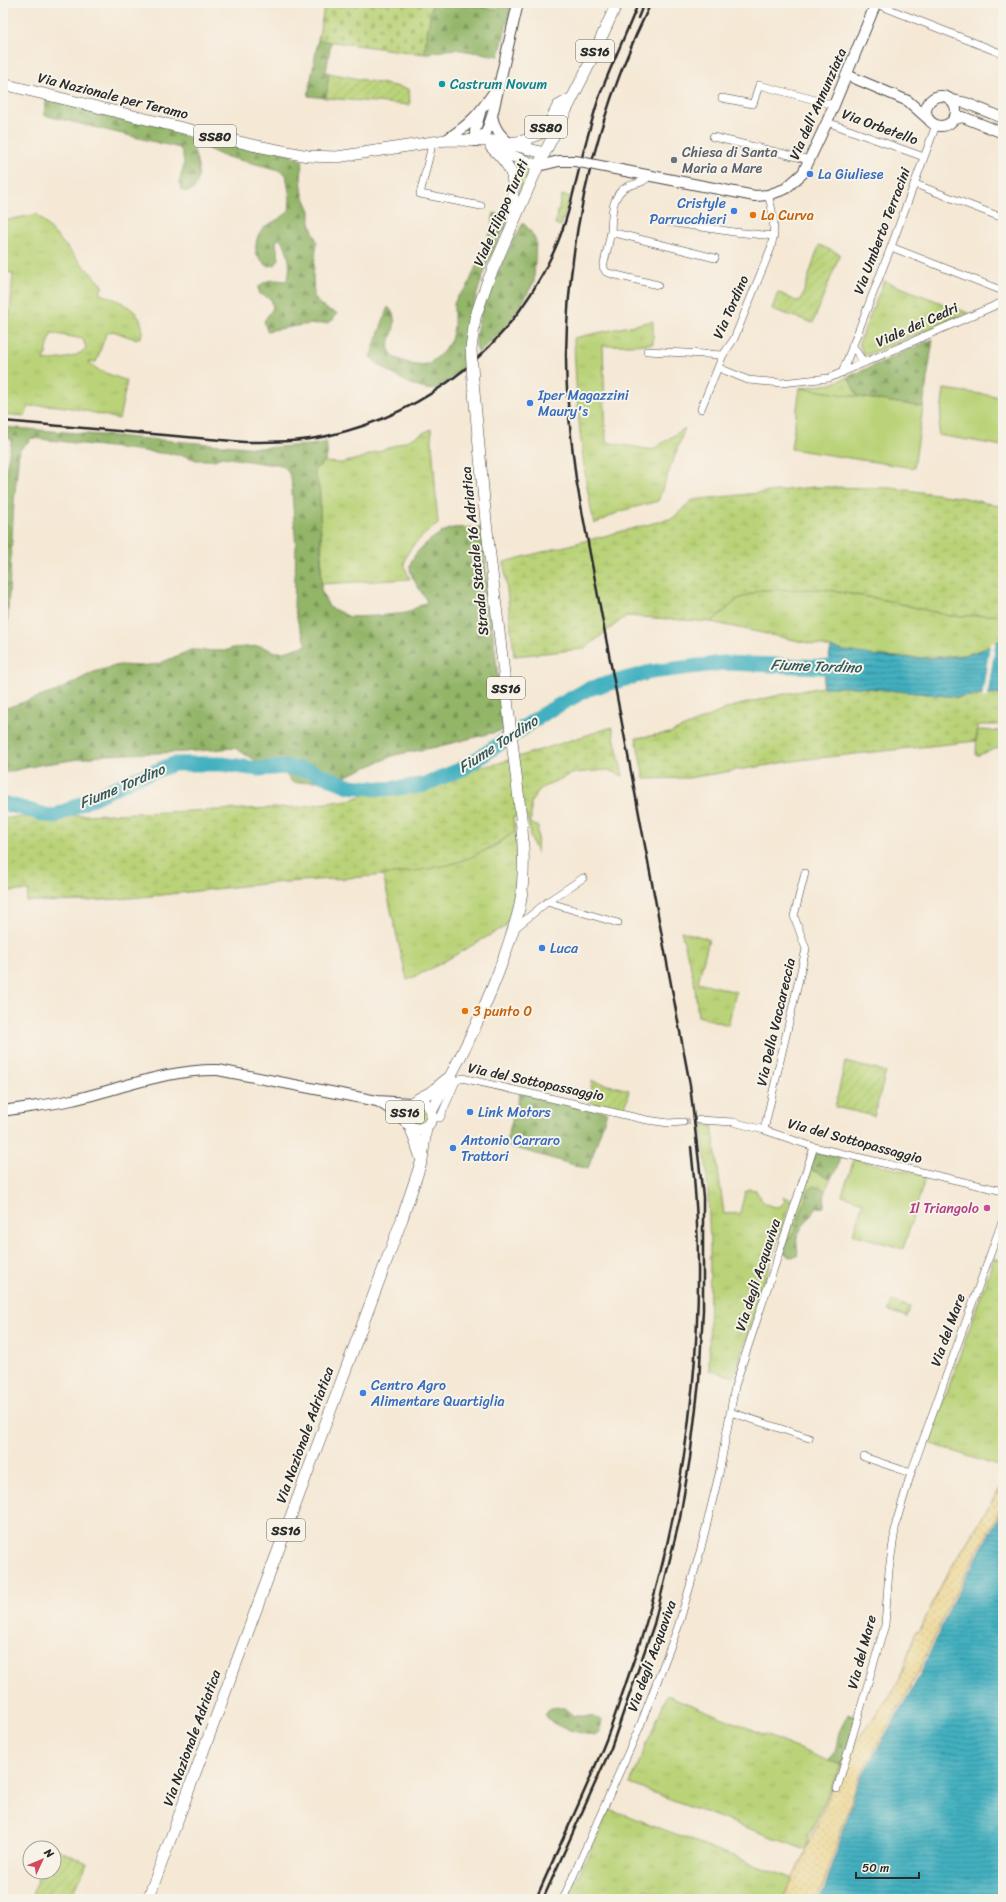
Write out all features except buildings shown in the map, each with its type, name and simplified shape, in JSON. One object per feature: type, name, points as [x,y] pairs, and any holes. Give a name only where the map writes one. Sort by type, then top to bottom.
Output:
[{"type":"main road","name":"Viale Filippo Turati","points":[[487,283],[544,153],[587,69],[617,3]]},
{"type":"main road","name":"Via Nazionale per Teramo","points":[[3,84],[252,145],[308,156],[337,157],[446,140],[489,139],[544,153]]},
{"type":"main road","name":"Via Nazionale per Teramo","points":[[509,143],[523,141],[539,134],[551,120],[558,106],[572,98]]},
{"type":"main road","name":"Via Nazionale per Teramo","points":[[476,140],[527,163],[538,166]]},
{"type":"main road","name":"Via Nazionale per Teramo","points":[[491,147],[500,156],[513,177],[513,223]]},
{"type":"main road","name":"Strada Statale 16 Adriatica","points":[[487,283],[475,318],[471,349],[473,381],[490,560],[521,817]]},
{"type":"main road","name":"Via Nazionale Adriatica","points":[[148,1899],[402,1219],[422,1160],[430,1118],[493,987],[515,924],[520,905],[524,865],[521,817]]},
{"type":"main road","name":"Via Nazionale Adriatica","points":[[412,1102],[431,1092],[451,1077]]},
{"type":"main road","name":"SS16","points":[[408,1125],[418,1129],[430,1118],[425,1102],[412,1102],[405,1110],[408,1125],[422,1160]]},
{"type":"street","points":[[480,113],[475,131],[476,140],[486,133],[492,116],[518,3]]},
{"type":"street","points":[[875,3],[1003,54]]},
{"type":"street","name":"Via dell'Annunziata","points":[[544,153],[605,168],[739,194],[768,196],[786,188],[803,173],[810,160],[847,75],[875,3]]},
{"type":"street","points":[[847,75],[908,101],[936,125],[946,125],[954,119],[963,117],[1003,133]]},
{"type":"street","points":[[446,140],[480,113],[500,84]]},
{"type":"street","points":[[722,98],[753,104],[759,85],[834,105]]},
{"type":"street","points":[[908,101],[943,96],[952,100],[966,103],[1003,118]]},
{"type":"street","points":[[927,118],[927,104],[933,97]]},
{"type":"street","points":[[952,100],[956,109],[954,119]]},
{"type":"street","points":[[492,116],[498,133],[509,143]]},
{"type":"street","name":"Via Orbetello","points":[[827,122],[924,157]]},
{"type":"street","name":"Via Umberto Terracini","points":[[842,373],[915,184],[936,125]]},
{"type":"street","points":[[712,137],[810,160]]},
{"type":"street","points":[[431,142],[431,149],[420,194],[481,206]]},
{"type":"street","name":"Via dell'Annunziata","points":[[538,166],[559,161],[575,161]]},
{"type":"street","points":[[648,176],[645,181],[626,187],[618,195],[612,213],[611,232],[603,268],[606,272],[658,285]]},
{"type":"street","points":[[915,184],[1003,218]]},
{"type":"street","name":"Via Tordino","points":[[647,351],[724,355],[734,339],[774,236],[774,227],[768,196]]},
{"type":"street","points":[[668,222],[734,232],[774,236]]},
{"type":"street","points":[[611,232],[715,258]]},
{"type":"street","points":[[891,247],[1003,291]]},
{"type":"street","name":"Viale dei Cedri","points":[[842,373],[1003,302]]},
{"type":"street","points":[[852,345],[864,363]]},
{"type":"street","points":[[700,410],[724,355]]},
{"type":"street","points":[[719,368],[748,380],[781,383],[829,378],[842,373]]},
{"type":"street","name":"Via Della Vaccareccia","points":[[764,1130],[806,949],[794,916],[805,873]]},
{"type":"street","points":[[515,924],[583,878]]},
{"type":"street","points":[[547,902],[618,923]]},
{"type":"street","points":[[3,1111],[71,1100],[167,1075],[197,1070],[218,1070],[378,1101],[412,1102]]},
{"type":"street","name":"Via del Sottopassaggio","points":[[430,1118],[438,1120],[440,1118],[456,1081],[462,1078],[647,1120],[670,1123],[683,1122]]},
{"type":"street","points":[[378,1101],[395,1112],[408,1125]]},
{"type":"street","name":"Via del Sottopassaggio","points":[[699,1120],[733,1122],[764,1130],[814,1147],[1003,1191]]},
{"type":"street","name":"Via degli Acquaviva","points":[[563,1899],[640,1726],[678,1627],[712,1503],[735,1386],[814,1147]]},
{"type":"street","name":"Via del Mare","points":[[837,1789],[885,1625],[888,1570],[896,1523],[911,1473],[1003,1219]]},
{"type":"street","points":[[730,1412],[809,1438]]},
{"type":"street","points":[[864,1457],[911,1473]]},
{"type":"green space","points":[[325,3],[432,3],[424,54],[318,40]]},
{"type":"green space","points":[[432,3],[466,3],[497,10],[504,3],[512,3],[499,56],[454,49],[424,54]]},
{"type":"green space","points":[[467,3],[504,3],[497,10]]},
{"type":"green space","points":[[318,40],[331,42],[326,72],[329,73],[326,98],[308,96]]},
{"type":"green space","points":[[329,73],[409,89],[410,105],[326,98]]},
{"type":"green space","points":[[47,95],[284,152],[303,161],[301,178],[303,195],[310,211],[310,223],[317,242],[313,275],[314,296],[318,303],[328,310],[337,313],[333,320],[327,323],[267,331],[264,321],[273,308],[271,299],[260,294],[258,288],[267,281],[286,281],[289,272],[289,261],[287,250],[283,241],[277,239],[276,244],[279,259],[275,265],[267,266],[256,255],[256,244],[261,231],[265,227],[289,211],[290,198],[286,174],[276,169],[223,156],[198,144],[193,148],[198,168],[197,183],[195,188],[187,192],[181,190],[180,185],[184,161],[180,148],[44,115]]},
{"type":"green space","points":[[509,159],[533,169],[520,199],[520,180]]},
{"type":"green space","points":[[562,195],[570,197],[561,226],[555,224]]},
{"type":"green space","points":[[494,213],[504,216],[507,223],[483,275],[473,309],[469,327],[466,366],[442,385],[433,389],[419,387],[391,373],[370,357],[388,307],[394,316],[393,332],[388,347],[393,357],[414,365],[429,364],[443,352],[451,340],[454,327],[454,304],[457,297],[467,288],[490,233]]},
{"type":"green space","points":[[37,214],[103,285],[100,294],[124,304],[131,308],[136,314],[142,328],[141,337],[135,339],[113,331],[106,334],[96,362],[90,361],[89,363],[100,371],[127,381],[119,419],[74,408],[50,406],[29,407],[25,416],[3,414],[3,314],[10,315],[13,273],[3,272],[3,221]],"holes":[[[51,333],[83,339],[86,348],[82,352],[67,358],[44,361]]]},
{"type":"green space","points":[[523,223],[529,229],[536,241],[534,282],[520,307],[502,331],[478,353],[476,340],[478,324],[483,306],[499,269]]},
{"type":"green space","points":[[819,245],[840,254],[813,323],[772,309],[778,292],[796,301],[801,300]]},
{"type":"green space","points":[[884,281],[968,313],[864,356],[859,343]]},
{"type":"green space","points":[[653,321],[653,344],[603,346],[606,442],[652,450],[685,428],[658,501],[621,511],[594,524],[589,501],[580,431],[574,338]]},
{"type":"green space","points":[[933,339],[923,407],[858,397],[848,377]]},
{"type":"green space","points":[[848,377],[858,397],[800,388],[831,384]]},
{"type":"green space","points":[[800,388],[923,407],[914,468],[791,449]]},
{"type":"green space","points":[[944,389],[1003,397],[1003,446],[938,435]]},
{"type":"green space","points":[[3,427],[259,448],[311,445],[326,442],[326,459],[314,470],[320,492],[321,590],[329,607],[350,617],[406,613],[427,602],[415,582],[410,569],[411,563],[419,550],[433,538],[447,530],[453,528],[481,527],[504,730],[436,747],[395,755],[339,779],[293,783],[274,761],[259,763],[235,748],[106,755],[39,765],[3,773],[3,709],[57,691],[94,672],[119,665],[140,666],[158,664],[191,650],[225,651],[232,648],[260,646],[276,652],[284,652],[307,645],[299,626],[294,607],[296,548],[291,478],[286,468],[279,464],[268,464],[222,457],[214,460],[196,460],[186,456],[32,438],[19,451],[14,502],[7,628],[3,659],[3,483],[12,439],[3,438]]},
{"type":"green space","points":[[431,429],[438,524],[416,542],[407,555],[405,567],[410,579],[321,584],[322,540],[314,470],[324,462],[342,463],[358,459],[409,440]]},
{"type":"green space","points":[[814,487],[892,488],[965,498],[1003,507],[1003,615],[950,616],[885,600],[823,589],[761,590],[738,599],[711,622],[626,616],[584,649],[514,656],[504,562],[673,518],[692,500]]},
{"type":"green space","points":[[823,589],[885,600],[950,616],[1003,615],[1003,638],[988,648],[964,655],[917,658],[864,655],[711,622],[738,599],[761,590]]},
{"type":"green space","points":[[822,687],[857,687],[957,697],[1003,694],[1003,725],[978,725],[976,741],[800,760],[688,778],[644,779],[636,738],[670,733],[731,707],[779,695]]},
{"type":"green space","points":[[612,727],[623,776],[608,770],[574,773],[549,784],[539,790],[531,802],[531,820],[528,821],[527,816],[513,817],[515,831],[483,851],[448,865],[405,873],[273,883],[88,901],[26,901],[29,891],[3,891],[3,818],[299,807],[353,799],[408,780],[496,764]]},
{"type":"green space","points":[[977,730],[1003,731],[1003,746],[976,756]]},
{"type":"green space","points":[[528,821],[538,827],[537,854],[530,836]]},
{"type":"green space","points":[[515,831],[517,856],[516,879],[506,926],[429,970],[407,980],[383,875],[449,864],[494,847]]},
{"type":"green space","points":[[681,931],[709,939],[698,982],[736,992],[728,1025],[698,1016],[694,980]]},
{"type":"green space","points":[[845,1062],[886,1072],[874,1116],[835,1107]]},
{"type":"green space","points":[[592,1081],[629,1090],[624,1111],[588,1102]]},
{"type":"green space","points":[[520,1093],[607,1112],[588,1169],[505,1145]]},
{"type":"green space","points":[[419,1104],[427,1107],[430,1115],[427,1123],[419,1126],[411,1123],[408,1115],[411,1107]]},
{"type":"green space","points":[[701,1124],[712,1125],[724,1214],[740,1213],[745,1192],[749,1189],[756,1190],[763,1201],[769,1205],[777,1207],[781,1206],[785,1201],[783,1197],[791,1199],[734,1377],[709,1370],[710,1245],[707,1173]]},
{"type":"green space","points":[[816,1152],[840,1157],[837,1168],[831,1178],[809,1169]]},
{"type":"green space","points":[[854,1159],[926,1176],[903,1249],[853,1234],[863,1202],[842,1195]]},
{"type":"green space","points":[[809,1169],[831,1178],[825,1190],[819,1187],[805,1201],[796,1228],[786,1243]]},
{"type":"green space","points":[[814,1186],[825,1190],[824,1207],[817,1208],[802,1227],[797,1239],[797,1256],[791,1257],[783,1253],[786,1243],[796,1228],[809,1189]]},
{"type":"green space","points":[[994,1258],[1003,1261],[1003,1468],[929,1443]]},
{"type":"green space","points":[[892,1301],[910,1307],[907,1317],[888,1311]]},
{"type":"green space","points":[[667,1695],[841,1766],[809,1835],[806,1850],[630,1784]]},
{"type":"green space","points":[[558,1706],[564,1708],[574,1716],[592,1716],[602,1720],[600,1732],[595,1736],[590,1735],[564,1728],[552,1722],[545,1713],[549,1709]]},
{"type":"green space","points":[[848,1714],[858,1718],[841,1766],[829,1761],[835,1752],[839,1732]]},
{"type":"green space","points":[[610,1809],[793,1879],[783,1899],[667,1899],[645,1889],[641,1899],[567,1899]]},
{"type":"green space","points":[[62,1852],[87,1863],[71,1899],[42,1899],[32,1895],[37,1880],[62,1880]]},
{"type":"sand","points":[[1003,1484],[1003,1504],[947,1609],[917,1675],[859,1777],[822,1889],[816,1899],[783,1899],[806,1850],[846,1756],[898,1683],[916,1631],[919,1632],[946,1576]]},
{"type":"water","points":[[1003,638],[1003,694],[957,697],[857,687],[822,687],[831,648],[897,658],[931,658],[974,653]]},
{"type":"water","points":[[1003,1508],[1003,1899],[819,1899],[824,1891],[860,1779],[919,1677],[950,1608]]},
{"type":"pier","points":[[996,640],[987,697],[982,698],[990,644]]},
{"type":"waterway","name":"Fiume Tordino","points":[[3,803],[53,817],[131,780],[174,764],[222,764],[258,769],[286,767],[311,771],[349,786],[383,789],[421,786],[464,768],[545,713],[588,689],[651,672],[723,663],[847,668]]},
{"type":"tunnel","points":[[683,1122],[699,1120]]},
{"type":"railway","points":[[638,18],[644,3]]},
{"type":"railway","points":[[543,1899],[611,1748],[654,1624],[680,1518],[690,1458],[699,1382],[703,1310],[703,1197],[690,1085],[576,479],[569,417],[566,371],[568,309],[573,264],[589,174],[615,87],[651,3]]},
{"type":"railway","points":[[3,421],[244,442],[286,441],[327,436],[365,425],[400,411],[433,392],[463,370],[490,345],[515,317],[536,285],[560,238],[569,211],[586,142],[599,98],[636,9]]},
{"type":"railway","points":[[536,1899],[604,1745],[639,1647],[662,1566],[675,1507],[685,1447],[697,1326],[698,1266],[696,1206],[691,1147]]},
{"type":"place","name":"Castrum Novum","points":[[442,84]]},
{"type":"place","name":"Chiesa di Santa Maria a Mare","points":[[674,160]]},
{"type":"place","name":"La Giuliese","points":[[810,174]]},
{"type":"place","name":"Cristyle Parrucchieri","points":[[734,211]]},
{"type":"place","name":"La Curva","points":[[753,215]]},
{"type":"place","name":"Iper Magazzini Maury's","points":[[530,403]]},
{"type":"place","name":"Luca","points":[[542,948]]},
{"type":"place","name":"3 punto 0","points":[[465,1011]]},
{"type":"place","name":"Link Motors","points":[[470,1112]]},
{"type":"place","name":"Antonio Carraro Trattori","points":[[453,1148]]},
{"type":"place","name":"Il Triangolo","points":[[987,1208]]},
{"type":"place","name":"Centro Agro Alimentare Quartiglia","points":[[363,1393]]}]
